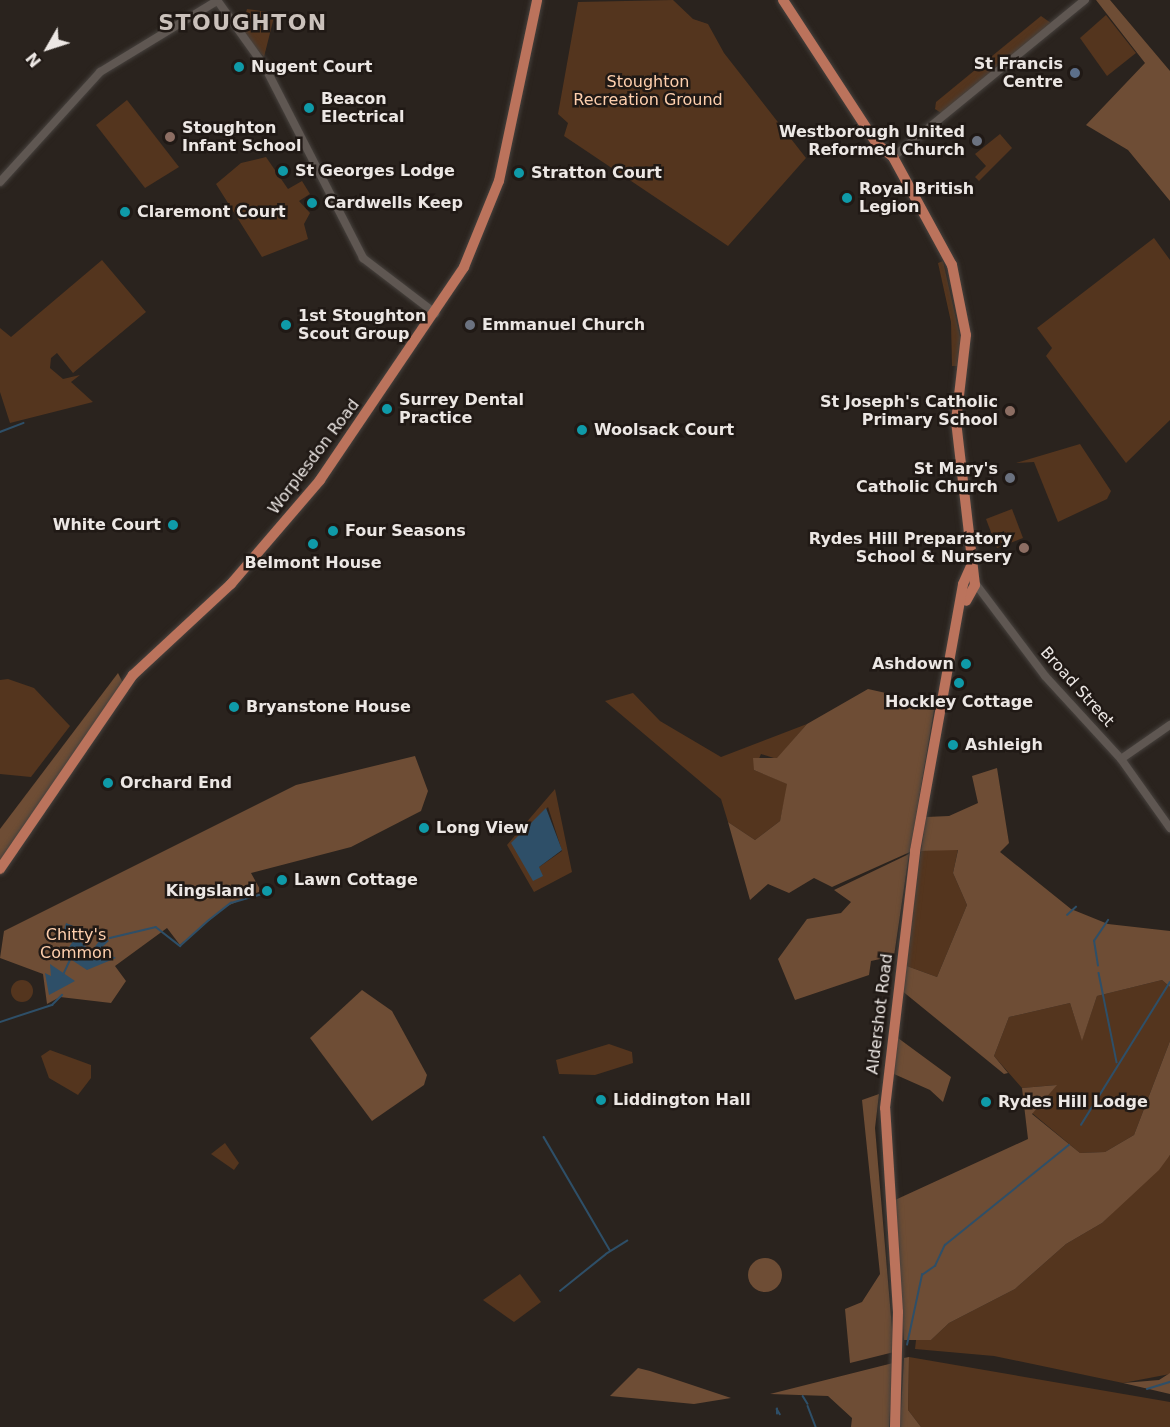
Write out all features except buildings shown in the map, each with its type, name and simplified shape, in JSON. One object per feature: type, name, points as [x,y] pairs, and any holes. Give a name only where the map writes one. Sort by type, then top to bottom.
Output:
[{"type":"main road","name":"Worplesdon Road","points":[[0,870],[133,675],[231,584],[295,510],[435,313],[471,254],[490,210],[537,0]]},
{"type":"main road","name":"Aldershot Road","points":[[783,0],[877,144],[892,157],[948,255],[961,304],[966,345],[956,437],[973,561],[973,586],[963,608],[915,851],[885,1108],[898,1312],[895,1427]]},
{"type":"street","points":[[0,182],[100,72],[217,0],[265,67],[363,258],[435,313]]},
{"type":"street","points":[[892,157],[1085,0]]},
{"type":"street","name":"Broad Street","points":[[973,586],[1021,647],[1121,759],[1170,828]]},
{"type":"street","points":[[1121,759],[1170,725]]},
{"type":"green space","name":"Stoughton Recreation Ground","points":[[673,0],[693,19],[708,24],[724,53],[806,158],[728,246],[564,136],[568,123],[558,114],[578,2]]},
{"type":"green space","points":[[1096,0],[1110,0],[1170,71],[1170,201],[1128,150],[1086,125],[1145,63]]},
{"type":"green space","points":[[247,9],[275,13],[264,57],[228,14],[245,16]]},
{"type":"green space","points":[[1106,15],[1136,53],[1107,76],[1080,38]]},
{"type":"green space","points":[[1041,16],[1051,23],[941,113],[935,109],[936,102]]},
{"type":"green space","points":[[127,100],[179,167],[145,188],[96,125]]},
{"type":"green space","points":[[1000,134],[1012,148],[979,181],[975,177],[986,166],[975,154]]},
{"type":"green space","points":[[266,157],[288,189],[302,181],[310,194],[299,201],[310,213],[304,224],[308,239],[262,257],[216,184],[241,163]]},
{"type":"green space","points":[[1154,238],[1170,260],[1170,420],[1126,463],[1046,356],[1052,348],[1037,328]]},
{"type":"green space","points":[[102,260],[146,312],[73,373],[57,353],[51,358],[50,368],[63,379],[80,375],[71,382],[93,402],[10,423],[0,392],[0,328],[11,337]]},
{"type":"green space","points":[[943,261],[961,341],[957,366],[952,366],[951,322],[938,263]]},
{"type":"green space","points":[[1080,444],[1111,491],[1107,499],[1058,522],[1034,462],[1016,463]]},
{"type":"green space","points":[[1012,509],[1023,538],[997,548],[986,519]]},
{"type":"green space","points":[[118,673],[123,683],[0,866],[0,829]]},
{"type":"green space","points":[[8,679],[34,688],[70,726],[31,777],[0,774],[0,680]]},
{"type":"green space","points":[[868,689],[935,704],[910,852],[832,887],[814,878],[789,893],[768,884],[750,900],[728,822],[755,840],[780,821],[787,784],[754,770],[753,758],[777,758],[807,724]]},
{"type":"green space","points":[[633,693],[660,721],[721,757],[807,724],[777,759],[761,754],[754,770],[788,784],[780,821],[755,840],[728,822],[721,799],[605,701]]},
{"type":"green space","name":"Chitty's Common","points":[[415,756],[428,791],[421,811],[351,847],[251,873],[261,891],[225,907],[180,945],[167,928],[115,966],[126,981],[111,1003],[60,997],[47,1004],[43,974],[0,958],[4,931],[296,785]]},
{"type":"green space","points":[[997,768],[1009,843],[1000,852],[1071,909],[1108,924],[1170,931],[1170,987],[1162,980],[1097,996],[1082,1041],[1070,1003],[1009,1017],[994,1056],[1008,1073],[1004,1074],[901,990],[904,965],[937,977],[967,905],[953,873],[958,850],[921,851],[926,817],[949,816],[978,803],[972,776]]},
{"type":"green space","points":[[555,789],[572,872],[534,892],[507,845]],"holes":[[[548,807],[562,851],[539,867],[512,843]]]},
{"type":"green space","points":[[958,849],[953,873],[967,905],[937,977],[904,965],[921,851]]},
{"type":"green space","points":[[909,854],[894,956],[871,961],[869,975],[795,1000],[778,959],[807,919],[841,913],[851,902],[834,890]]},
{"type":"green space","points":[[22,980],[30,983],[33,991],[30,999],[22,1002],[14,999],[11,991],[14,983]]},
{"type":"green space","points":[[1162,980],[1170,987],[1170,1041],[1134,1135],[1105,1152],[1080,1153],[1032,1113],[1056,1085],[1022,1088],[994,1056],[1009,1017],[1070,1003],[1082,1040],[1097,996]]},
{"type":"green space","points":[[362,990],[392,1011],[427,1075],[424,1085],[372,1121],[310,1038]]},
{"type":"green space","points":[[898,1038],[951,1077],[943,1102],[930,1090],[894,1074]]},
{"type":"green space","points":[[1170,1041],[1170,1155],[1159,1170],[1102,1223],[1066,1244],[1015,1289],[949,1323],[931,1340],[904,1340],[895,1200],[1028,1139],[1022,1088],[1057,1085],[1032,1114],[1080,1153],[1105,1152],[1134,1135]]},
{"type":"green space","points":[[609,1044],[632,1052],[633,1063],[595,1075],[559,1074],[556,1060]]},
{"type":"green space","points":[[50,1050],[91,1065],[91,1078],[78,1095],[49,1078],[41,1056]]},
{"type":"green space","points":[[879,1094],[875,1128],[894,1352],[850,1363],[845,1309],[862,1302],[880,1274],[862,1100]]},
{"type":"green space","points":[[225,1143],[239,1163],[234,1170],[211,1154]]},
{"type":"green space","points":[[1170,1155],[1170,1374],[1123,1383],[994,1356],[915,1349],[916,1340],[931,1340],[949,1323],[1015,1289],[1066,1244],[1102,1223]]},
{"type":"green space","points":[[765,1258],[777,1263],[782,1275],[777,1287],[765,1292],[753,1287],[748,1275],[753,1263]]},
{"type":"green space","points":[[520,1274],[541,1302],[514,1322],[483,1300]]},
{"type":"green space","points":[[909,1357],[1170,1402],[1170,1427],[921,1427],[908,1410]]},
{"type":"green space","points":[[909,1357],[908,1410],[921,1427],[900,1427],[904,1358]]},
{"type":"green space","points":[[893,1363],[889,1427],[851,1427],[852,1418],[828,1396],[770,1394]]},
{"type":"green space","points":[[638,1368],[731,1398],[694,1404],[610,1396]]},
{"type":"green space","points":[[1170,1373],[1170,1394],[1123,1383],[1159,1380]]},
{"type":"water","points":[[546,808],[562,850],[539,867],[543,876],[533,881],[511,843]]},
{"type":"water","points":[[66,923],[83,930],[76,937],[86,947],[84,961],[103,936],[109,941],[100,949],[116,958],[87,970],[64,955],[75,938],[62,936]]},
{"type":"water","points":[[50,964],[75,981],[49,995],[45,973],[51,976]]},
{"type":"waterway","points":[[0,432],[23,423]]},
{"type":"waterway","points":[[209,920],[231,903],[262,894]]},
{"type":"waterway","points":[[1067,915],[1076,907]]},
{"type":"waterway","points":[[1098,966],[1094,941],[1108,920]]},
{"type":"waterway","points":[[110,938],[156,927],[180,946],[208,921]]},
{"type":"waterway","points":[[63,975],[70,960]]},
{"type":"waterway","points":[[1099,973],[1117,1062]]},
{"type":"waterway","points":[[1081,1125],[1170,982]]},
{"type":"waterway","points":[[0,1022],[52,1005],[62,995]]},
{"type":"waterway","points":[[544,1137],[610,1250]]},
{"type":"waterway","points":[[907,1345],[922,1275],[935,1266],[945,1245],[1069,1145]]},
{"type":"waterway","points":[[606,1254],[627,1241]]},
{"type":"waterway","points":[[560,1291],[605,1255]]},
{"type":"waterway","points":[[1147,1389],[1170,1382]]},
{"type":"waterway","points":[[803,1396],[808,1404]]},
{"type":"waterway","points":[[808,1406],[816,1427]]},
{"type":"waterway","points":[[777,1414],[777,1409],[780,1414]]},
{"type":"place","name":"Nugent Court","points":[[239,67]]},
{"type":"place","name":"St Francis Centre","points":[[1075,73]]},
{"type":"place","name":"Beacon Electrical","points":[[309,108]]},
{"type":"place","name":"Stoughton Infant School","points":[[170,137]]},
{"type":"place","name":"Westborough United Reformed Church","points":[[977,141]]},
{"type":"place","name":"St Georges Lodge","points":[[283,171]]},
{"type":"place","name":"Stratton Court","points":[[519,173]]},
{"type":"place","name":"Royal British Legion","points":[[847,198]]},
{"type":"place","name":"Cardwells Keep","points":[[312,203]]},
{"type":"place","name":"Claremont Court","points":[[125,212]]},
{"type":"place","name":"1st Stoughton Scout Group","points":[[286,325]]},
{"type":"place","name":"Emmanuel Church","points":[[470,325]]},
{"type":"place","name":"Surrey Dental Practice","points":[[387,409]]},
{"type":"place","name":"St Joseph's Catholic Primary School","points":[[1010,411]]},
{"type":"place","name":"Woolsack Court","points":[[582,430]]},
{"type":"place","name":"St Mary's Catholic Church","points":[[1010,478]]},
{"type":"place","name":"White Court","points":[[173,525]]},
{"type":"place","name":"Four Seasons","points":[[333,531]]},
{"type":"place","name":"Belmont House","points":[[313,544]]},
{"type":"place","name":"Rydes Hill Preparatory School & Nursery","points":[[1024,548]]},
{"type":"place","name":"Ashdown","points":[[966,664]]},
{"type":"place","name":"Hockley Cottage","points":[[959,683]]},
{"type":"place","name":"Bryanstone House","points":[[234,707]]},
{"type":"place","name":"Ashleigh","points":[[953,745]]},
{"type":"place","name":"Orchard End","points":[[108,783]]},
{"type":"place","name":"Long View","points":[[424,828]]},
{"type":"place","name":"Lawn Cottage","points":[[282,880]]},
{"type":"place","name":"Kingsland","points":[[267,891]]},
{"type":"place","name":"Liddington Hall","points":[[601,1100]]},
{"type":"place","name":"Rydes Hill Lodge","points":[[986,1102]]},
{"type":"district","name":"STOUGHTON","points":[[243,23]]}]
